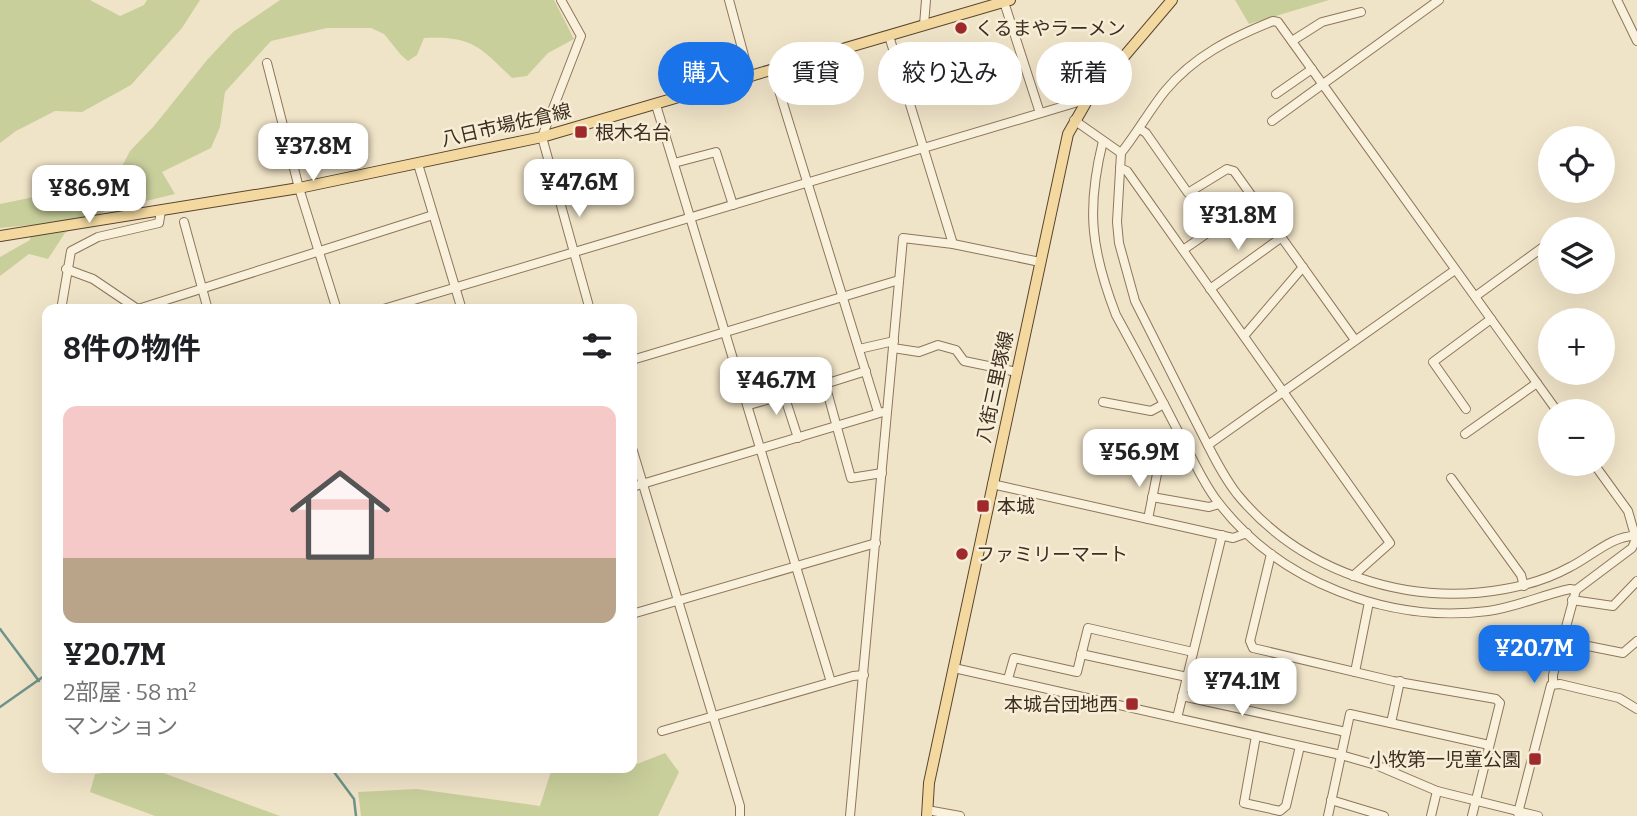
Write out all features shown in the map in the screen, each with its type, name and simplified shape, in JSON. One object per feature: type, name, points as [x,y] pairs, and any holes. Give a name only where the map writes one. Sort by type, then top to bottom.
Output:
[{"type":"main road","name":"八街三里塚線","points":[[1132,47],[1172,0]]},
{"type":"main road","name":"八日市場佐倉線","points":[[864,44],[1007,1]]},
{"type":"main road","name":"八日市場佐倉線","points":[[0,236],[299,188],[542,136],[656,105]]},
{"type":"main road","name":"八街三里塚線","points":[[927,813],[929,783],[1064,147],[1074,120],[1084,105]]},
{"type":"street","points":[[561,0],[581,36],[542,136],[588,304]]},
{"type":"street","points":[[729,0],[740,42]]},
{"type":"street","points":[[924,25],[926,0]]},
{"type":"street","points":[[1272,121],[1439,0]]},
{"type":"street","points":[[1617,0],[1637,41]]},
{"type":"street","points":[[1007,1],[1041,113]]},
{"type":"street","points":[[1292,41],[1322,22],[1361,12]]},
{"type":"street","points":[[1548,399],[1278,22],[1273,21],[1212,49],[1166,90],[1121,153],[1117,222],[1135,301],[1208,445],[1237,494],[1269,525],[1304,552],[1353,576],[1394,588],[1443,594],[1486,593],[1524,586],[1568,568],[1618,537],[1636,536]]},
{"type":"street","points":[[889,36],[953,244]]},
{"type":"street","points":[[267,63],[299,188],[335,304]]},
{"type":"street","points":[[1276,94],[1312,69]]},
{"type":"street","points":[[656,105],[831,682]]},
{"type":"street","points":[[783,105],[866,371],[882,412]]},
{"type":"street","points":[[400,304],[1068,105]]},
{"type":"street","points":[[1074,120],[1121,153]]},
{"type":"street","points":[[1140,130],[1146,133],[1188,193],[1231,169],[1355,340]]},
{"type":"street","points":[[1103,141],[1095,173],[1091,219],[1102,277],[1116,315],[1219,504],[1247,533],[1271,554],[1316,582],[1369,601],[1428,612],[1465,613],[1503,609],[1565,590],[1576,590]]},
{"type":"street","points":[[674,163],[716,152],[733,205]]},
{"type":"street","points":[[418,164],[460,304]]},
{"type":"street","points":[[1120,169],[1127,171],[1390,543],[1353,576]]},
{"type":"street","points":[[1182,250],[1255,200]]},
{"type":"street","points":[[62,304],[69,253],[74,248],[98,237],[159,223],[161,211]]},
{"type":"street","points":[[154,304],[433,215]]},
{"type":"street","points":[[184,222],[206,304]]},
{"type":"street","points":[[1210,289],[1282,237]]},
{"type":"street","points":[[850,816],[876,543],[882,412],[894,345],[903,238],[953,244],[1040,262]]},
{"type":"street","points":[[1476,296],[1538,251]]},
{"type":"street","points":[[1244,336],[1303,267]]},
{"type":"street","points":[[66,269],[93,279],[131,304]]},
{"type":"street","points":[[1208,445],[1455,270]]},
{"type":"street","points":[[637,358],[899,280]]},
{"type":"street","points":[[1466,409],[1433,362],[1491,318]]},
{"type":"street","points":[[859,349],[894,345],[919,352],[938,345],[956,350],[964,361],[1017,372]]},
{"type":"street","points":[[866,371],[825,384],[851,478],[881,473]]},
{"type":"street","points":[[1465,434],[1537,383]]},
{"type":"street","points":[[749,405],[784,395],[798,438]]},
{"type":"street","points":[[1103,402],[1151,411],[1164,404]]},
{"type":"street","points":[[637,486],[882,412]]},
{"type":"street","points":[[637,464],[740,806],[740,816]]},
{"type":"street","points":[[1147,519],[1159,464]]},
{"type":"street","points":[[1518,813],[1547,690],[1553,684],[1553,675],[1576,590],[1632,548],[1636,536],[1628,511],[1603,476]]},
{"type":"street","points":[[1451,478],[1521,575],[1524,586]]},
{"type":"street","points":[[992,484],[1236,538],[1247,533]]},
{"type":"street","points":[[1152,497],[1209,507],[1219,504]]},
{"type":"street","points":[[1177,718],[1222,535]]},
{"type":"street","points":[[637,612],[876,543]]},
{"type":"street","points":[[1271,554],[1251,646],[1400,681],[1496,699],[1501,706],[1472,816]]},
{"type":"street","points":[[1572,600],[1614,606],[1637,581]]},
{"type":"street","points":[[1355,671],[1369,601]]},
{"type":"street","points":[[1008,679],[1014,658],[1077,672],[1088,628],[1193,652]]},
{"type":"street","points":[[1563,641],[1623,653],[1637,641]]},
{"type":"street","points":[[1081,654],[1187,677]]},
{"type":"street","points":[[954,668],[1341,755],[1377,765],[1437,791],[1538,816]]},
{"type":"street","points":[[662,731],[864,675]]},
{"type":"street","points":[[1391,723],[1400,681]]},
{"type":"street","points":[[1553,684],[1635,704]]},
{"type":"street","points":[[1182,696],[1346,732]]},
{"type":"street","points":[[1328,816],[1350,714],[1489,745]]},
{"type":"street","points":[[1256,736],[1244,803],[1280,811],[1286,806],[1300,746]]},
{"type":"street","points":[[1431,816],[1437,791]]},
{"type":"street","points":[[1331,800],[1384,816]]},
{"type":"street","points":[[927,813],[960,816]]},
{"type":"green space","points":[[0,0],[90,0],[120,16],[144,5],[147,0],[200,0],[182,28],[131,85],[82,112],[55,111],[16,131],[0,143]]},
{"type":"green space","points":[[280,0],[554,0],[574,39],[548,53],[527,76],[512,78],[474,45],[453,39],[424,38],[417,55],[408,61],[384,34],[371,28],[327,28],[271,41],[225,92],[220,127],[211,148],[162,172],[175,194],[105,211],[65,233],[48,259],[29,254],[0,276],[0,257],[30,240],[31,225],[0,228],[0,204],[78,188],[118,174],[130,151],[233,32]]},
{"type":"green space","points":[[1235,0],[1329,0],[1249,24]]},
{"type":"green space","points":[[665,753],[679,772],[658,816],[361,816],[358,792],[417,789],[540,806],[550,773],[637,773],[637,764]]},
{"type":"green space","points":[[163,773],[280,816],[155,816],[90,792],[95,774]]},
{"type":"waterway","points":[[0,629],[39,681]]},
{"type":"waterway","points":[[0,707],[42,678]]},
{"type":"waterway","points":[[335,773],[354,799],[356,816]]},
{"type":"place","name":"くるまやラーメン","points":[[961,28]]},
{"type":"place","name":"根木名台","points":[[581,132]]},
{"type":"place","name":"本城","points":[[983,506]]},
{"type":"place","name":"ファミリーマート","points":[[962,554]]},
{"type":"place","name":"本城台団地西","points":[[1132,704]]},
{"type":"place","name":"小牧第一児童公園","points":[[1535,759]]}]
